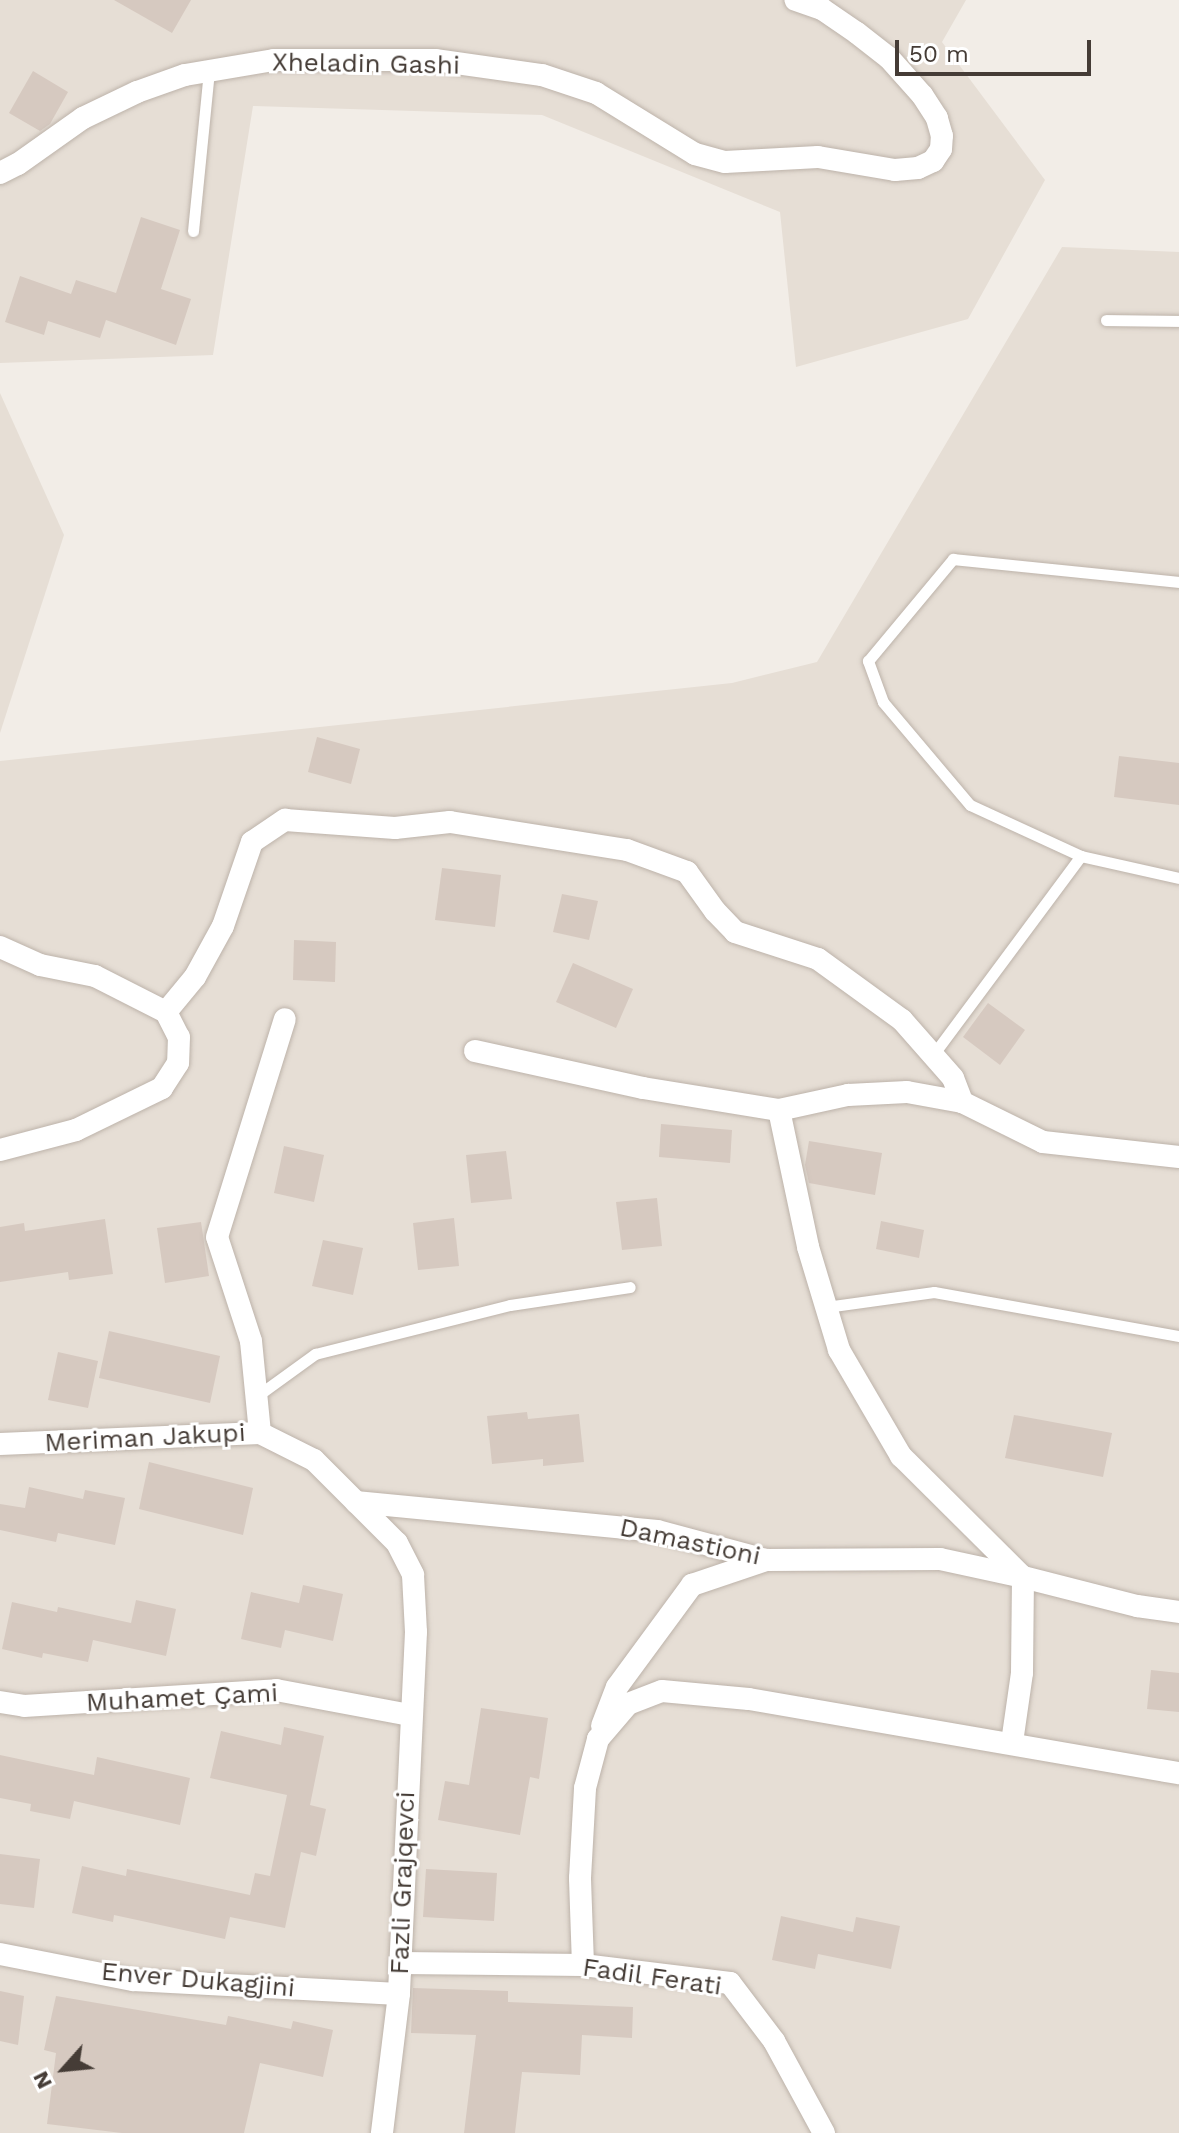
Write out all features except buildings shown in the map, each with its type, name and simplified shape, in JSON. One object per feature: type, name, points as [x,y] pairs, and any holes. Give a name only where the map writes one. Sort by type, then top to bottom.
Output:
[{"type":"street","name":"Xheladin Gashi","points":[[0,173],[96,111],[137,92],[209,71],[274,60],[435,60],[542,75],[596,93],[695,154],[725,162],[818,157],[895,170],[918,168],[933,161],[941,149],[942,136],[937,118],[922,95],[889,58],[857,33],[822,9],[796,0]]},
{"type":"street","points":[[166,1012],[195,977],[223,926],[252,842],[285,820],[395,828],[450,822],[627,850],[687,872],[715,911],[735,932],[818,959],[902,1020],[953,1078],[962,1102]]},
{"type":"street","points":[[0,947],[40,965],[95,976],[166,1012],[179,1037],[178,1063],[162,1088],[76,1130],[0,1150]]},
{"type":"street","points":[[260,1433],[251,1341],[217,1237],[285,1019]]},
{"type":"street","points":[[475,1051],[643,1088],[779,1110],[848,1095],[892,1093],[962,1102],[1043,1142],[1179,1157]]},
{"type":"street","points":[[779,1110],[808,1247],[839,1350],[901,1456],[1023,1577],[1022,1673],[1012,1742]]},
{"type":"street","name":"Meriman Jakupi","points":[[0,1444],[260,1433],[314,1460],[397,1543],[413,1575],[416,1632]]},
{"type":"street","name":"Damastioni","points":[[356,1502],[657,1531],[766,1560],[940,1559],[1137,1606],[1179,1612]]},
{"type":"street","points":[[583,1965],[580,1878],[585,1788],[598,1739],[617,1687],[692,1585],[766,1560]]},
{"type":"street","name":"Fazli Grajqevci","points":[[382,2133],[399,1994],[416,1632]]},
{"type":"street","name":"Muhamet Çami","points":[[0,1702],[24,1706],[276,1690],[410,1715]]},
{"type":"street","points":[[598,1739],[628,1704],[662,1691],[749,1699],[1179,1773]]},
{"type":"street","name":"Enver Dukagjini","points":[[0,1954],[133,1980],[399,1994]]},
{"type":"street","name":"Fadil Ferati","points":[[400,1963],[583,1965],[730,1983],[774,2041],[824,2133]]},
{"type":"lane","points":[[193,231],[209,71]]},
{"type":"lane","points":[[1106,320],[1179,321]]},
{"type":"lane","points":[[1179,582],[953,559],[868,661],[883,702],[970,805],[1081,856],[1179,878]]},
{"type":"lane","points":[[933,1055],[1081,856]]},
{"type":"lane","points":[[256,1396],[315,1354],[510,1305],[630,1287]]},
{"type":"lane","points":[[826,1307],[934,1292],[1179,1336]]},
{"type":"shaded area","points":[[0,0],[966,0],[942,42],[1045,180],[968,319],[796,367],[780,212],[542,115],[253,106],[213,355],[0,363]]},
{"type":"shaded area","points":[[1062,247],[1179,252],[1179,2133],[0,2133],[0,761],[732,683],[817,662]]},
{"type":"shaded area","points":[[0,393],[64,535],[0,733]]}]
